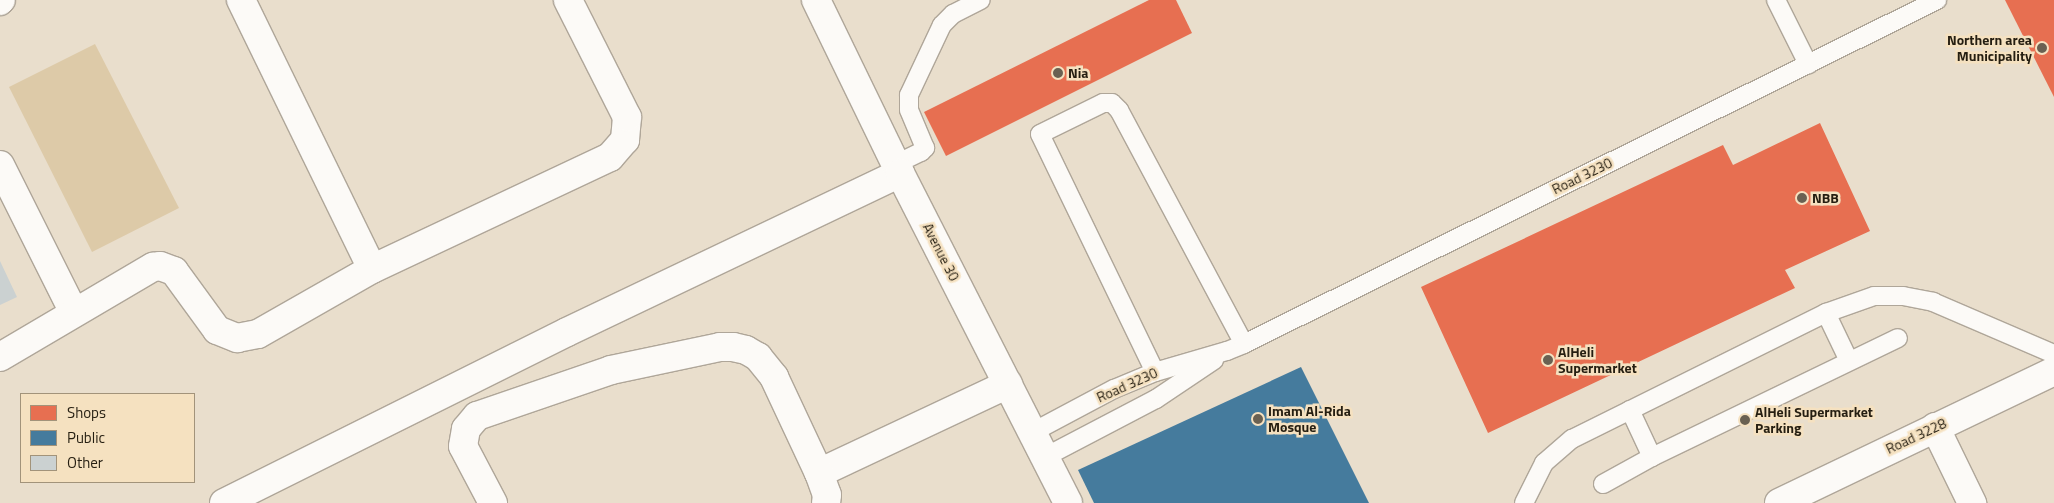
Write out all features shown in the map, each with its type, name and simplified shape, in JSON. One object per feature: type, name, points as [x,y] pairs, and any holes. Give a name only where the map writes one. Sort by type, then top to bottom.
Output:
[{"type":"street","points":[[241,0],[372,269]]},
{"type":"street","points":[[0,357],[153,268],[160,266],[174,272],[217,330],[237,338],[258,334],[372,269],[610,157],[625,140],[627,117],[568,0]]},
{"type":"street","name":"Avenue 30","points":[[816,0],[898,169],[1068,503]]},
{"type":"street","points":[[0,165],[74,313]]},
{"type":"street","points":[[224,503],[898,169]]},
{"type":"street","points":[[493,503],[463,446],[466,429],[477,416],[611,370],[720,347],[746,350],[767,366],[819,473],[827,495],[826,503]]},
{"type":"street","name":"Road 3228","points":[[1779,503],[2054,371]]},
{"type":"street","points":[[819,473],[1008,384]]},
{"type":"street","points":[[1935,427],[1972,503]]},
{"type":"lane","points":[[898,169],[925,148],[909,110],[909,95],[942,25],[953,14],[981,0]]},
{"type":"lane","points":[[1776,0],[1808,64]]},
{"type":"lane","name":"Road 3230","points":[[1033,432],[1114,389],[1155,372],[1227,351],[1244,344],[1937,0]]},
{"type":"lane","points":[[1155,372],[1040,134],[1103,103],[1112,103],[1119,110],[1244,344]]},
{"type":"lane","points":[[1524,503],[1544,463],[1572,439],[1826,313],[1874,296],[1903,296],[1934,302],[2054,354]]},
{"type":"lane","points":[[1826,313],[1848,362]]},
{"type":"lane","points":[[1603,484],[1652,457],[1898,338]]},
{"type":"lane","name":"Road 3230","points":[[1045,457],[1156,399],[1227,351]]},
{"type":"lane","points":[[1630,410],[1652,457]]},
{"type":"shaded area","points":[[95,44],[179,208],[92,252],[9,87]]},
{"type":"building: Shops","name":"Nia","points":[[1149,0],[1176,0],[1192,33],[946,156],[924,112]]},
{"type":"building: Shops","name":"Northern area Municipality","points":[[2005,0],[2054,0],[2054,97]]},
{"type":"building: Shops","name":"AlHeli Supermarket","points":[[1820,123],[1870,231],[1785,270],[1795,288],[1488,433],[1421,287],[1723,145],[1733,165]]},
{"type":"building: Public","name":"Imam Al-Rida Mosque","points":[[1301,367],[1369,503],[1094,503],[1078,470]]},
{"type":"building: Other","points":[[0,261],[17,297],[0,305]]},
{"type":"place","name":"Northern area Municipality","points":[[2042,48]]},
{"type":"place","name":"Nia","points":[[1058,73]]},
{"type":"place","name":"NBB","points":[[1802,198]]},
{"type":"place","name":"AlHeli Supermarket","points":[[1548,360]]},
{"type":"place","name":"Imam Al-Rida Mosque","points":[[1258,419]]},
{"type":"place","name":"AlHeli Supermarket Parking","points":[[1745,420]]}]
